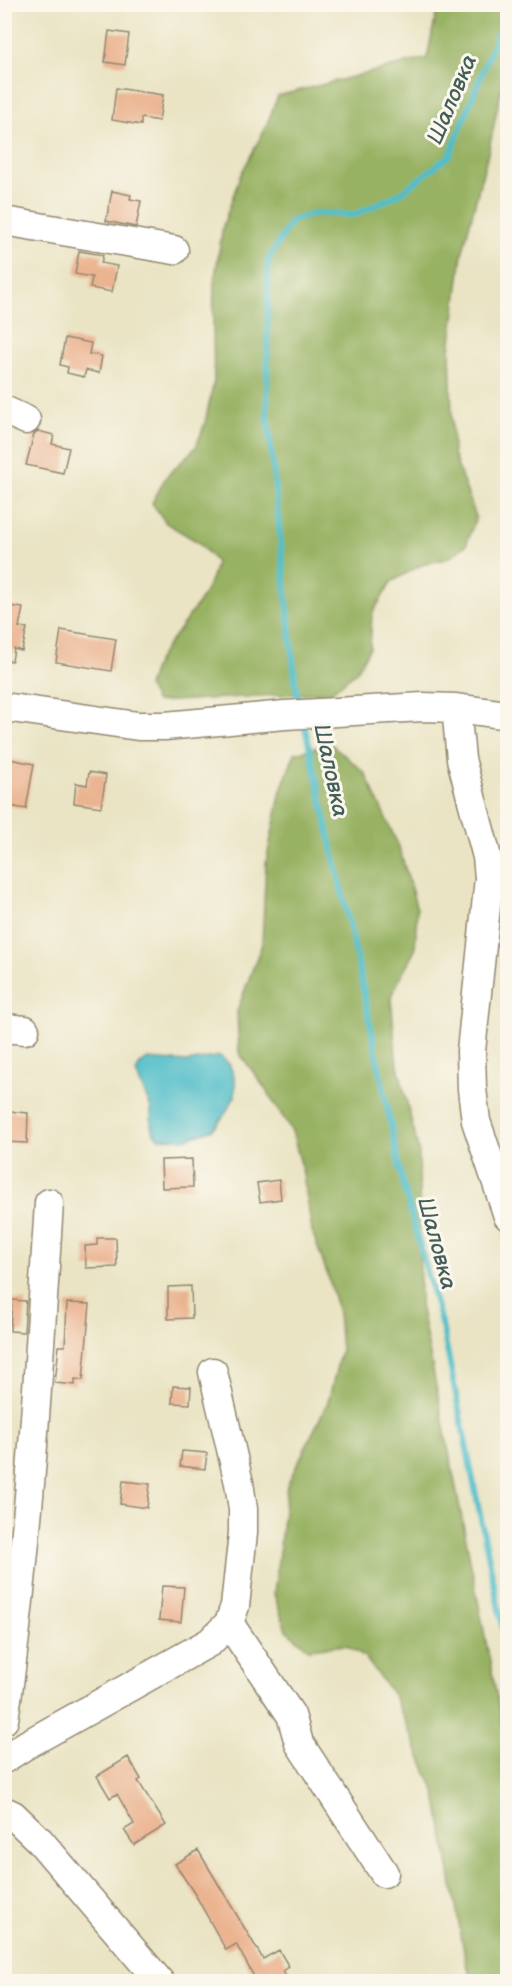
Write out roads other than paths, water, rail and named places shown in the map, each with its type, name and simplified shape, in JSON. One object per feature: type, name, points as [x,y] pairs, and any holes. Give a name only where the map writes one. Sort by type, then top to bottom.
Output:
[{"type":"street","points":[[4,221],[174,250]]},
{"type":"street","points":[[4,707],[138,726],[423,707],[507,713]]},
{"type":"street","points":[[456,708],[461,759],[487,857],[489,878],[471,1051],[472,1089],[476,1121],[507,1216]]},
{"type":"street","points":[[4,1720],[14,1654],[28,1516],[50,1203]]},
{"type":"street","points":[[4,1759],[210,1642],[229,1623],[235,1606],[243,1533],[243,1509],[213,1372]]},
{"type":"street","points":[[229,1623],[291,1715],[299,1743],[384,1873]]},
{"type":"street","points":[[9,1813],[40,1840],[160,1982]]},
{"type":"water","points":[[220,1056],[229,1064],[235,1079],[235,1096],[223,1117],[213,1129],[185,1139],[159,1138],[151,1126],[151,1108],[136,1073],[140,1064],[148,1059],[187,1062]]},
{"type":"waterway","name":"Шаловка","points":[[300,707],[296,688],[267,411],[268,260],[291,221],[316,213],[354,215],[401,193],[450,155],[503,19],[503,4]]},
{"type":"waterway","name":"Шаловка","points":[[304,723],[356,954],[402,1180],[443,1330],[508,1654]]}]
